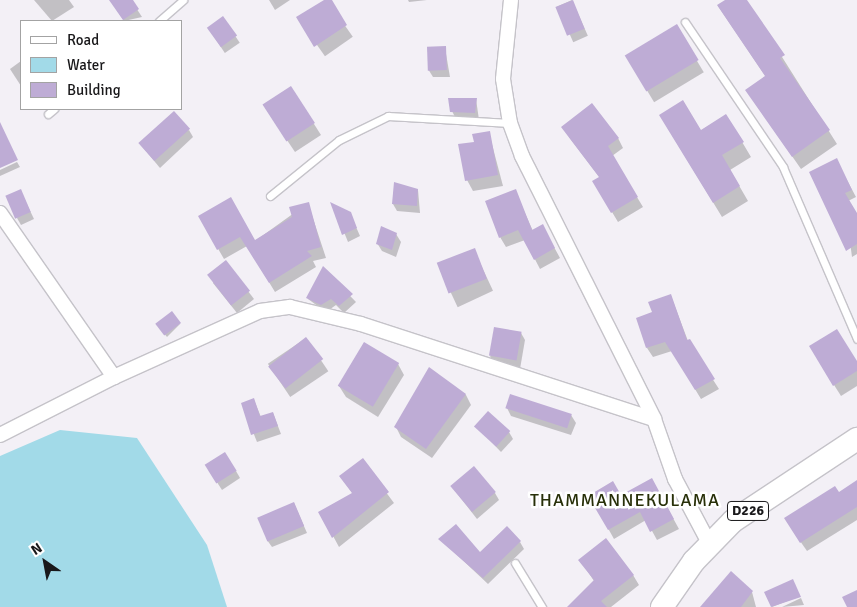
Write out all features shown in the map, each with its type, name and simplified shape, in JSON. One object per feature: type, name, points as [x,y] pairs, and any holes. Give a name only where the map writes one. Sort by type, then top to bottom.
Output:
[{"type":"main road","name":"D226","points":[[662,607],[709,543],[733,521],[857,438]]},
{"type":"street","points":[[511,0],[503,79],[510,123],[522,156],[654,419],[674,479],[709,543]]},
{"type":"street","points":[[0,213],[114,377]]},
{"type":"street","points":[[0,435],[114,377],[260,312],[290,307],[361,324],[654,419]]},
{"type":"lane","points":[[160,20],[183,0]]},
{"type":"lane","points":[[685,22],[783,168],[857,339]]},
{"type":"lane","points":[[48,114],[53,110]]},
{"type":"lane","points":[[270,196],[339,140],[388,116],[510,123]]},
{"type":"lane","points":[[515,564],[542,607]]},
{"type":"water","points":[[60,430],[137,438],[207,545],[227,607],[0,607],[0,456]]},
{"type":"building","points":[[109,0],[133,0],[139,9],[123,20]]},
{"type":"building","points":[[324,0],[332,0],[347,25],[314,47],[296,17]]},
{"type":"building","points":[[573,0],[585,29],[567,36],[555,7]]},
{"type":"building","points":[[725,0],[747,0],[785,55],[780,58],[830,130],[792,157],[745,90],[765,76],[717,5]]},
{"type":"building","points":[[223,16],[237,35],[221,47],[207,28]]},
{"type":"building","points":[[677,24],[699,60],[646,91],[625,55]]},
{"type":"building","points":[[446,46],[447,70],[428,71],[427,47]]},
{"type":"building","points":[[291,86],[315,123],[286,141],[262,105]]},
{"type":"building","points":[[448,98],[477,98],[475,113],[450,112]]},
{"type":"building","points":[[683,100],[701,130],[726,114],[744,142],[722,155],[740,186],[713,203],[659,115]]},
{"type":"building","points":[[592,103],[619,138],[608,146],[638,197],[611,213],[592,181],[599,177],[561,127]]},
{"type":"building","points":[[174,111],[190,129],[154,161],[138,143]]},
{"type":"building","points":[[0,122],[18,160],[0,168]]},
{"type":"building","points":[[490,131],[498,175],[465,181],[458,144],[474,142],[472,134]]},
{"type":"building","points":[[837,158],[852,190],[845,193],[857,213],[857,244],[846,251],[809,172]]},
{"type":"building","points":[[394,182],[418,189],[417,206],[392,204]]},
{"type":"building","points":[[21,189],[31,212],[15,219],[5,196]]},
{"type":"building","points":[[516,189],[532,230],[543,224],[555,248],[534,260],[518,230],[499,238],[485,201]]},
{"type":"building","points":[[231,197],[255,240],[292,217],[289,207],[309,202],[321,247],[307,251],[312,256],[269,283],[240,237],[217,250],[198,216]]},
{"type":"building","points":[[330,202],[351,212],[357,228],[342,235]]},
{"type":"building","points":[[381,226],[397,233],[392,250],[376,244]]},
{"type":"building","points":[[475,248],[487,279],[449,294],[437,263]]},
{"type":"building","points":[[226,260],[250,291],[231,306],[207,275]]},
{"type":"building","points":[[323,266],[353,294],[339,306],[331,299],[321,305],[306,298]]},
{"type":"building","points":[[671,294],[687,340],[690,339],[715,379],[695,390],[665,342],[646,348],[636,318],[652,312],[648,302]]},
{"type":"building","points":[[172,311],[181,323],[164,336],[155,324]]},
{"type":"building","points":[[494,327],[522,332],[517,360],[489,356]]},
{"type":"building","points":[[837,329],[857,361],[857,371],[833,386],[809,346]]},
{"type":"building","points":[[306,337],[323,359],[285,389],[268,367]]},
{"type":"building","points":[[364,342],[399,363],[373,407],[338,386]]},
{"type":"building","points":[[429,367],[466,394],[426,449],[394,427]]},
{"type":"building","points":[[510,394],[572,414],[567,428],[505,408]]},
{"type":"building","points":[[254,398],[260,416],[273,412],[278,426],[251,435],[241,403]]},
{"type":"building","points":[[488,411],[510,431],[496,447],[474,427]]},
{"type":"building","points":[[225,452],[237,471],[216,483],[205,465]]},
{"type":"building","points":[[363,458],[389,492],[332,538],[318,512],[352,493],[339,476]]},
{"type":"building","points":[[474,466],[496,492],[472,512],[450,486]]},
{"type":"building","points":[[652,478],[674,519],[650,532],[640,512],[608,530],[588,496],[613,481],[621,495]]},
{"type":"building","points":[[857,480],[857,507],[800,543],[784,518],[835,486],[839,492]]},
{"type":"building","points":[[294,502],[304,526],[267,542],[257,518]]},
{"type":"building","points":[[456,524],[480,552],[507,526],[521,541],[483,578],[438,539]]},
{"type":"building","points":[[606,538],[634,575],[601,601],[607,607],[567,607],[594,580],[578,560]]},
{"type":"building","points":[[731,571],[753,591],[741,607],[700,607]]},
{"type":"building","points":[[793,579],[801,597],[771,607],[764,592]]},
{"type":"building","points":[[857,590],[857,607],[847,607],[842,597]]},
{"type":"district","name":"THAMMANNEKULAMA","points":[[625,500]]}]
